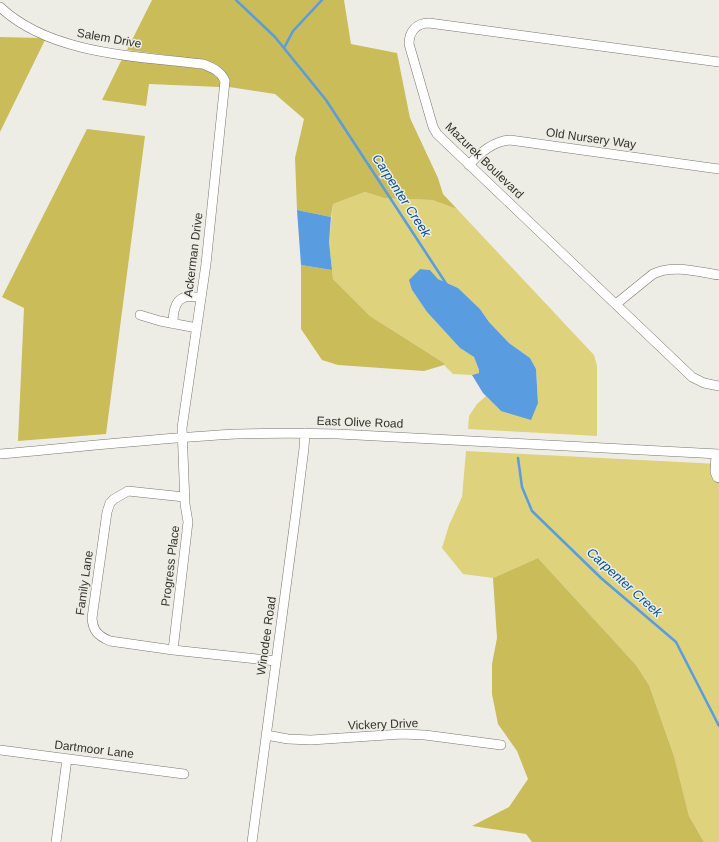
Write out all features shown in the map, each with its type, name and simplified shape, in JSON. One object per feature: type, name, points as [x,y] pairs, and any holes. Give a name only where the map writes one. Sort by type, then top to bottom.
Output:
[{"type":"street","name":"Salem Drive","points":[[0,7],[18,21],[35,31],[73,46],[95,51],[203,64],[222,74]]},
{"type":"street","name":"Mazurek Boulevard","points":[[719,62],[429,23],[420,25],[411,33],[409,44],[433,127],[437,134],[696,380],[704,384],[719,386]]},
{"type":"street","name":"Ackerman Drive","points":[[182,438],[182,428],[201,298],[224,97],[225,81],[222,74]]},
{"type":"street","name":"Old Nursery Way","points":[[469,165],[478,155],[495,143],[503,140],[510,140],[719,169]]},
{"type":"street","points":[[616,304],[653,274],[660,271],[676,269],[719,275]]},
{"type":"street","points":[[173,324],[174,309],[176,303],[182,297],[193,296],[201,298]]},
{"type":"street","points":[[140,315],[173,324],[197,328]]},
{"type":"street","name":"East Olive Road","points":[[0,454],[236,434],[305,433],[717,454]]},
{"type":"street","name":"Winodee Road","points":[[252,842],[296,512],[305,433]]},
{"type":"street","name":"Progress Place","points":[[173,650],[188,522],[184,497],[182,438]]},
{"type":"street","points":[[717,454],[715,472],[717,478],[719,478]]},
{"type":"street","name":"Family Lane","points":[[184,497],[128,491],[117,497],[110,504],[107,512],[92,626],[102,638],[110,641],[173,650],[276,661]]},
{"type":"street","name":"Vickery Drive","points":[[266,735],[288,739],[311,740],[380,735],[410,735],[501,745]]},
{"type":"street","name":"Dartmoor Lane","points":[[0,750],[184,774]]},
{"type":"street","points":[[56,842],[67,759]]},
{"type":"shaded area","points":[[152,0],[344,0],[351,44],[397,53],[410,118],[438,178],[443,194],[457,209],[432,200],[384,198],[365,192],[333,204],[331,217],[297,210],[295,158],[304,119],[275,94],[229,87],[228,76],[225,72],[219,66],[204,60],[127,50]]},
{"type":"shaded area","points":[[0,37],[39,38],[45,40],[0,132]]},
{"type":"shaded area","points":[[122,59],[202,69],[217,77],[220,87],[149,84],[146,106],[102,100]]},
{"type":"shaded area","points":[[87,129],[145,136],[106,434],[18,441],[24,308],[2,297]]},
{"type":"shaded area","points":[[365,192],[384,198],[432,200],[457,209],[594,355],[597,366],[597,436],[468,429],[469,416],[477,404],[486,396],[501,411],[538,403],[536,369],[530,358],[509,343],[489,322],[480,309],[458,288],[438,279],[430,270],[420,269],[410,280],[412,290],[427,312],[460,348],[474,357],[479,373],[472,375],[453,374],[444,365],[444,363],[370,316],[333,279],[329,242],[333,204]]},
{"type":"shaded area","points":[[301,265],[332,270],[333,279],[370,316],[444,363],[444,365],[424,371],[338,365],[322,360],[301,329]]},
{"type":"shaded area","points":[[466,451],[719,464],[719,842],[704,842],[689,816],[674,756],[649,685],[636,665],[538,558],[493,578],[463,574],[442,548],[449,525],[462,497]]},
{"type":"shaded area","points":[[538,558],[636,665],[649,685],[674,756],[689,816],[704,842],[532,842],[526,834],[472,826],[509,807],[528,779],[517,751],[498,724],[492,694],[492,664],[497,638],[493,578]]},
{"type":"water","points":[[297,210],[331,217],[329,242],[332,270],[301,265]]},
{"type":"water","points":[[420,269],[430,270],[438,279],[458,288],[480,309],[489,322],[509,343],[530,358],[536,369],[538,403],[531,420],[501,411],[483,393],[472,375],[479,373],[474,357],[460,348],[427,312],[412,290],[409,280]]},
{"type":"waterway","name":"Carpenter Creek","points":[[236,0],[275,37],[326,100],[447,285]]},
{"type":"waterway","points":[[284,48],[293,31],[322,0]]},
{"type":"waterway","name":"Carpenter Creek","points":[[518,458],[522,487],[532,511],[601,578],[676,642],[719,726]]}]
